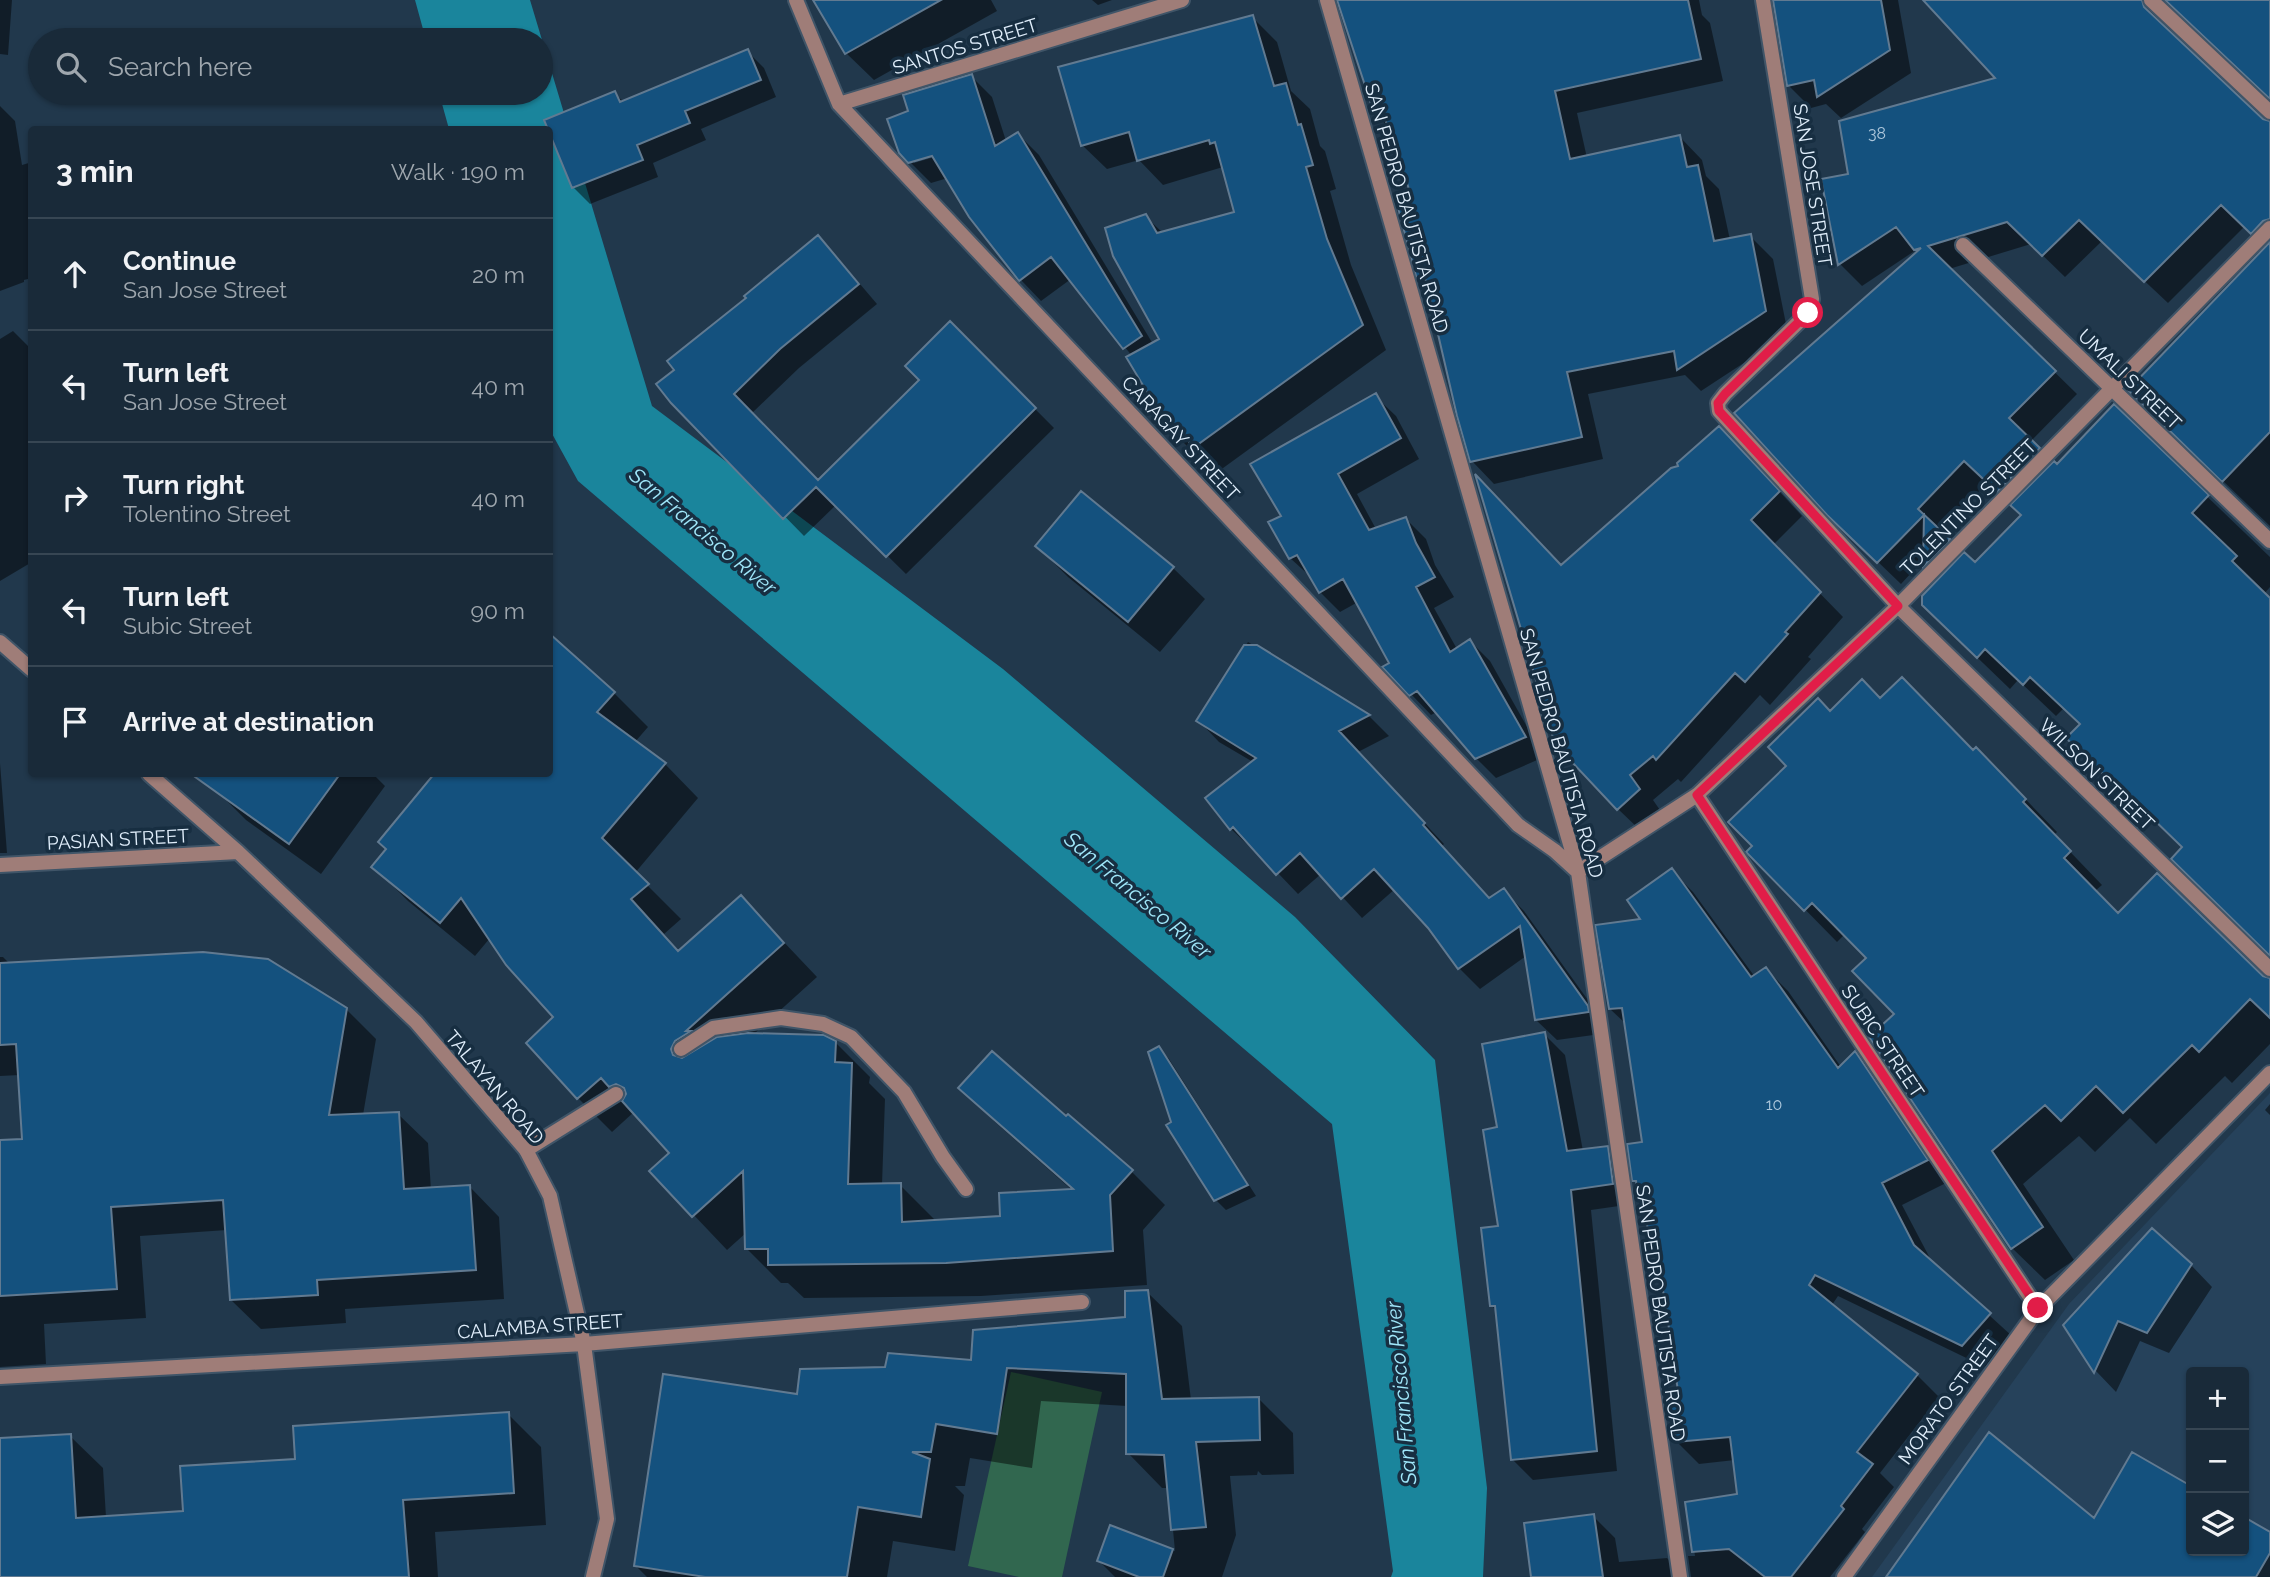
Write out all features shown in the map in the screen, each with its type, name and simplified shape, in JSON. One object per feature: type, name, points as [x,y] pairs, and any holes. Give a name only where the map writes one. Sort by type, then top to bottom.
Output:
[{"type":"street","name":"CARAGAY STREET","points":[[796,0],[839,104],[1518,825],[1555,851],[1578,872]]},
{"type":"street","name":"SANTOS STREET","points":[[839,104],[1182,0]]},
{"type":"street","name":"SAN PEDRO BAUTISTA ROAD","points":[[1327,0],[1578,872],[1680,1577]]},
{"type":"street","name":"SAN JOSE STREET","points":[[1763,0],[1810,285],[1811,307],[1725,394],[1718,403],[1719,411],[1898,606]]},
{"type":"street","points":[[2151,0],[2270,112]]},
{"type":"street","name":"TOLENTINO STREET","points":[[1578,872],[1697,795],[1898,606],[2270,228]]},
{"type":"street","name":"UMALI STREET","points":[[1963,244],[2270,541]]},
{"type":"street","name":"WILSON STREET","points":[[1898,606],[2270,969]]},
{"type":"street","points":[[0,642],[28,666]]},
{"type":"street","name":"TALAYAN ROAD","points":[[152,777],[238,852],[416,1022],[526,1150],[550,1196],[584,1344],[607,1519],[593,1577]]},
{"type":"street","name":"SUBIC STREET","points":[[1697,795],[2038,1308]]},
{"type":"street","name":"PASIAN STREET","points":[[0,865],[238,852]]},
{"type":"street","points":[[681,1049],[713,1028],[781,1018],[823,1024],[851,1037],[904,1092],[943,1157],[966,1189]]},
{"type":"street","name":"MORATO STREET","points":[[1844,1577],[2038,1308],[2270,1073]]},
{"type":"street","points":[[526,1150],[616,1094]]},
{"type":"street","name":"CALAMBA STREET","points":[[0,1377],[584,1344],[1082,1302]]},
{"type":"shaded area","points":[[2270,1093],[2270,1577],[1872,1577],[2069,1304]]},
{"type":"green space","points":[[1011,1372],[1102,1392],[1062,1577],[1019,1577],[968,1566]]},
{"type":"water","points":[[415,0],[530,0],[538,28],[423,28]]},
{"type":"water","name":"San Francisco River","points":[[553,77],[652,406],[1003,669],[1295,917],[1435,1060],[1487,1488],[1483,1577],[1391,1577],[1393,1571],[1332,1124],[578,481],[553,435],[553,126],[448,126],[442,105],[553,105]]},
{"type":"building","points":[[813,0],[941,0],[845,54]]},
{"type":"building","points":[[1337,0],[1688,0],[1701,59],[1555,91],[1570,159],[1680,135],[1687,167],[1698,165],[1714,241],[1751,234],[1766,311],[1677,370],[1674,351],[1567,372],[1582,437],[1470,462],[1425,278],[1417,280],[1396,200],[1411,195],[1383,113],[1375,116]]},
{"type":"building","points":[[1773,0],[1881,0],[1890,50],[1817,97],[1814,80],[1787,86]]},
{"type":"building","points":[[1923,0],[2142,0],[2144,7],[2263,119],[2270,121],[2270,219],[2263,221],[2251,234],[2221,205],[2144,282],[2079,220],[2042,256],[2007,222],[1928,246],[2056,371],[2009,418],[2040,448],[1997,492],[1964,461],[1918,509],[1950,539],[1923,567],[1924,515],[1877,563],[1827,515],[1734,413],[1921,248],[1914,250],[1896,227],[1838,265],[1821,179],[1848,174],[1839,121],[1995,78]]},
{"type":"building","points":[[2165,0],[2270,0],[2270,99]]},
{"type":"building","points":[[1253,15],[1274,86],[1286,83],[1298,125],[1301,124],[1313,165],[1306,167],[1327,239],[1363,325],[1193,448],[1180,427],[1171,432],[1126,357],[1159,339],[1113,256],[1105,228],[1146,214],[1157,233],[1234,212],[1215,142],[1210,144],[1209,140],[1137,161],[1129,132],[1081,146],[1058,67]]},
{"type":"building","points":[[748,49],[761,80],[685,111],[690,123],[637,145],[643,160],[572,188],[553,142],[553,126],[546,126],[544,120],[615,91],[620,102]]},
{"type":"building","points":[[972,74],[995,146],[1018,132],[1142,336],[1123,349],[1051,257],[1019,281],[969,217],[932,156],[908,163],[899,153],[887,119],[908,111],[903,95]]},
{"type":"building","points":[[818,235],[859,284],[780,349],[734,394],[818,480],[919,380],[905,366],[950,321],[1036,408],[886,557],[816,487],[783,519],[656,384],[674,370],[667,361],[746,298],[744,296]]},
{"type":"building","points":[[2270,242],[2270,432],[2222,482],[2128,390]]},
{"type":"building","points":[[1376,393],[1401,438],[1338,474],[1369,530],[1406,517],[1416,543],[1435,577],[1416,587],[1450,652],[1470,639],[1526,737],[1475,759],[1417,691],[1409,696],[1382,667],[1389,663],[1343,579],[1319,593],[1297,555],[1289,559],[1268,522],[1281,516],[1250,464]]},
{"type":"building","points":[[2114,404],[2209,495],[2192,513],[2237,556],[2232,561],[2270,598],[2270,956],[2171,859],[2182,847],[2066,738],[2080,724],[2030,677],[2023,685],[1985,649],[1977,658],[1922,605],[1922,596],[1964,552],[1975,562],[2021,515],[2010,505],[2054,461],[2057,464]]},
{"type":"building","points":[[1719,426],[1780,491],[1751,520],[1821,592],[1745,682],[1735,673],[1656,760],[1653,756],[1630,775],[1640,789],[1617,810],[1555,744],[1475,474],[1561,565],[1671,468],[1678,466],[1677,463]]},
{"type":"building","points":[[1081,491],[1174,567],[1128,622],[1035,546]]},
{"type":"building","points":[[553,637],[615,692],[597,712],[666,763],[602,838],[649,884],[631,899],[678,951],[741,895],[784,943],[686,1031],[691,1031],[675,1041],[671,1049],[673,1055],[682,1058],[717,1037],[748,1033],[824,1035],[836,1041],[835,1062],[852,1063],[848,1184],[901,1183],[902,1222],[1000,1216],[999,1193],[1073,1189],[958,1088],[992,1051],[1133,1170],[1110,1195],[1113,1251],[946,1263],[768,1265],[768,1249],[745,1249],[743,1171],[692,1217],[649,1171],[669,1153],[622,1101],[626,1094],[624,1088],[616,1084],[609,1087],[601,1078],[577,1099],[526,1043],[553,1017],[506,965],[461,898],[440,923],[371,867],[386,849],[378,842],[432,777],[553,777]]},
{"type":"building","points":[[1244,645],[1257,645],[1370,715],[1339,731],[1425,823],[1423,825],[1489,898],[1504,888],[1588,1006],[1589,1012],[1535,1020],[1520,926],[1458,969],[1428,928],[1374,869],[1341,899],[1300,853],[1276,875],[1233,827],[1230,830],[1205,798],[1256,758],[1196,721]]},
{"type":"building","points":[[1902,677],[1973,750],[1976,747],[2026,799],[2023,802],[2071,851],[2064,858],[2118,913],[2157,873],[2263,976],[2270,978],[2270,1018],[2250,999],[2199,1052],[2192,1045],[2123,1113],[2096,1086],[2061,1121],[2045,1105],[1992,1151],[2043,1227],[2011,1249],[1869,1037],[1894,1014],[1852,971],[1866,958],[1812,903],[1804,911],[1746,852],[1752,846],[1728,822],[1786,766],[1768,747],[1818,698],[1830,711],[1862,679],[1880,698]]},
{"type":"building","points":[[195,777],[338,777],[289,844]]},
{"type":"building","points":[[1672,868],[1751,977],[1766,967],[1838,1068],[1855,1051],[1928,1160],[1882,1183],[1914,1245],[1991,1313],[1962,1346],[1815,1275],[1809,1285],[1918,1374],[1857,1452],[1873,1464],[1841,1506],[1844,1509],[1791,1577],[1765,1577],[1729,1549],[1692,1552],[1685,1502],[1737,1494],[1730,1437],[1676,1442],[1669,1400],[1679,1398],[1665,1301],[1655,1249],[1651,1249],[1642,1193],[1638,1194],[1636,1181],[1632,1181],[1627,1144],[1642,1142],[1622,1008],[1609,1009],[1595,925],[1640,919],[1627,900]]},
{"type":"building","points":[[203,952],[268,959],[347,1008],[329,1115],[399,1112],[404,1189],[470,1185],[476,1270],[317,1280],[318,1295],[230,1300],[223,1200],[111,1207],[117,1289],[0,1296],[0,1140],[22,1139],[16,1044],[0,1045],[0,963]]},
{"type":"building","points":[[1545,1032],[1567,1151],[1608,1146],[1613,1184],[1571,1190],[1597,1451],[1511,1460],[1495,1306],[1490,1306],[1481,1228],[1498,1226],[1483,1130],[1497,1127],[1482,1044]]},
{"type":"building","points":[[1159,1046],[1248,1185],[1214,1201],[1166,1125],[1171,1122],[1148,1052]]},
{"type":"building","points":[[2152,1228],[2192,1264],[2147,1333],[2118,1321],[2094,1373],[2063,1325]]},
{"type":"building","points":[[1148,1290],[1162,1399],[1259,1397],[1260,1440],[1196,1442],[1206,1527],[1171,1530],[1164,1455],[1126,1454],[1126,1374],[1007,1368],[997,1434],[936,1424],[931,1452],[912,1452],[930,1459],[921,1517],[858,1507],[847,1577],[705,1577],[634,1566],[663,1374],[797,1394],[800,1369],[885,1367],[888,1353],[971,1360],[973,1330],[1125,1317],[1125,1291]]},
{"type":"building","points":[[509,1412],[514,1493],[403,1500],[409,1577],[0,1577],[0,1438],[71,1434],[76,1518],[183,1511],[180,1466],[295,1459],[293,1426]]},
{"type":"building","points":[[1989,1432],[2094,1518],[2132,1452],[2186,1483],[2186,1556],[2249,1556],[2249,1520],[2270,1532],[2270,1553],[2256,1577],[1886,1577]]},
{"type":"building","points":[[1594,1514],[1603,1577],[1531,1577],[1524,1523]]},
{"type":"building","points":[[1110,1525],[1173,1549],[1163,1577],[1139,1577],[1097,1561]]},
{"type":"route","points":[[1808,313],[1725,394],[1718,403],[1719,411],[1898,606],[1697,795],[2038,1308]]}]
